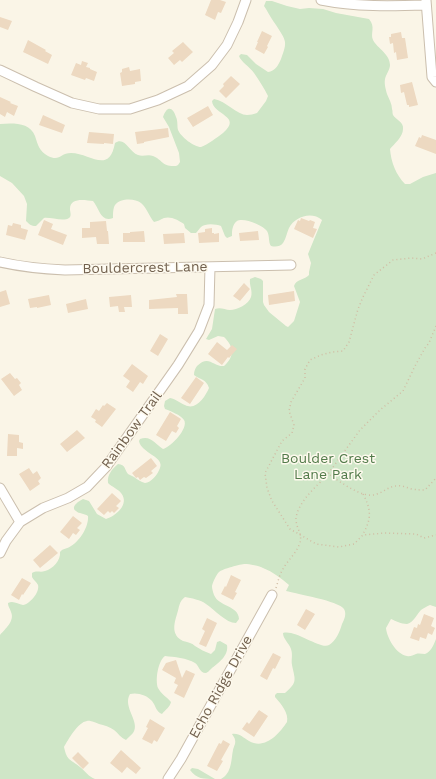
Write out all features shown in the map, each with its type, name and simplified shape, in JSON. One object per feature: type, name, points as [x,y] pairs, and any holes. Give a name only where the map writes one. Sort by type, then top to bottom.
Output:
[{"type":"street","points":[[0,70],[72,103],[99,109],[130,109],[158,100],[188,86],[212,65],[227,45],[246,0]]},
{"type":"street","points":[[321,0],[382,6],[426,2],[432,77],[436,82]]},
{"type":"street","name":"Bouldercrest Lane","points":[[0,262],[42,269],[65,270],[291,265]]},
{"type":"street","name":"Rainbow Trail","points":[[0,553],[6,541],[20,522],[43,508],[68,498],[87,487],[106,467],[178,365],[198,331],[209,305],[210,267]]},
{"type":"street","points":[[0,488],[20,522]]},
{"type":"street","name":"Echo Ridge Drive","points":[[168,779],[272,595]]},
{"type":"path","points":[[363,494],[370,511],[363,535],[354,544],[339,547],[316,544],[290,529],[272,501],[267,488],[266,473],[282,441],[292,433],[294,425],[289,411],[291,402],[305,378],[305,369],[310,360],[332,352],[343,351],[349,342],[358,309],[374,275],[393,260],[411,258],[422,259],[436,253]]},
{"type":"path","points":[[272,595],[281,572],[299,545],[301,535],[296,519],[300,507],[311,492],[328,474],[360,430],[380,410],[404,391],[415,366],[425,348],[429,344],[436,326]]},
{"type":"path","points":[[328,474],[363,494],[375,495],[398,486],[425,490],[436,478]]},
{"type":"path","points":[[363,535],[386,533],[416,534],[424,538],[436,534]]},
{"type":"green space","name":"Boulder Crest Lane Park","points":[[266,1],[272,1],[300,9],[323,9],[369,19],[373,27],[373,40],[386,55],[389,61],[390,67],[385,79],[385,87],[392,105],[393,115],[403,127],[402,135],[390,149],[394,168],[405,184],[410,184],[423,177],[436,173],[436,607],[430,605],[426,607],[407,624],[391,619],[386,628],[388,636],[396,649],[403,655],[407,656],[425,654],[429,652],[436,639],[436,779],[221,779],[225,776],[230,766],[235,742],[235,738],[232,734],[239,735],[249,741],[261,744],[276,736],[287,722],[286,712],[275,697],[277,693],[285,693],[294,683],[292,651],[283,633],[294,634],[320,645],[329,645],[337,636],[345,615],[345,611],[341,606],[286,591],[289,585],[277,575],[262,567],[245,564],[224,569],[219,572],[212,586],[216,599],[232,608],[238,614],[239,619],[236,623],[224,619],[204,603],[196,599],[185,597],[180,603],[174,625],[175,632],[179,639],[191,643],[211,654],[215,650],[217,642],[220,641],[227,645],[225,656],[220,662],[204,673],[192,661],[165,656],[159,666],[157,685],[161,692],[171,702],[169,707],[162,714],[158,712],[152,701],[147,697],[133,693],[130,694],[128,704],[135,724],[135,729],[126,740],[111,728],[90,721],[80,724],[71,736],[64,747],[67,756],[95,779],[0,779],[0,635],[12,619],[8,603],[14,602],[23,605],[31,600],[36,594],[38,588],[32,577],[32,573],[43,572],[51,568],[58,561],[60,552],[70,547],[81,537],[87,524],[88,516],[77,512],[74,509],[77,503],[83,499],[89,501],[97,514],[106,519],[121,509],[124,501],[123,497],[120,492],[108,483],[110,472],[118,464],[124,466],[128,474],[145,483],[150,482],[156,475],[161,464],[144,449],[139,441],[140,439],[150,439],[163,449],[170,445],[182,432],[185,423],[180,416],[165,409],[165,401],[170,398],[189,406],[196,405],[203,399],[209,388],[205,381],[194,375],[197,366],[205,361],[208,361],[224,366],[230,359],[232,352],[230,344],[224,337],[218,336],[209,340],[206,339],[212,329],[215,309],[219,308],[233,310],[239,308],[250,300],[250,279],[255,277],[263,281],[263,302],[269,312],[288,327],[294,321],[300,302],[294,286],[297,282],[309,275],[311,263],[308,254],[322,220],[318,217],[309,215],[295,220],[289,228],[283,243],[276,247],[271,246],[267,231],[253,222],[244,220],[237,221],[233,226],[232,236],[227,238],[221,226],[211,224],[201,227],[196,233],[191,233],[185,228],[184,224],[172,218],[164,218],[154,222],[141,203],[131,200],[124,200],[117,203],[113,209],[113,218],[109,219],[103,217],[93,201],[78,200],[71,205],[71,215],[69,218],[64,220],[44,218],[36,226],[33,226],[26,221],[27,204],[24,196],[12,183],[0,176],[0,124],[20,124],[29,128],[33,131],[41,150],[52,158],[58,158],[64,154],[71,153],[103,160],[108,158],[112,153],[115,143],[118,141],[124,143],[138,155],[153,156],[165,164],[176,166],[180,162],[179,153],[169,127],[163,117],[168,109],[172,109],[175,114],[178,130],[182,136],[191,143],[201,147],[210,143],[223,133],[230,123],[229,119],[214,106],[212,101],[214,99],[223,102],[239,113],[247,115],[257,113],[266,101],[268,96],[261,84],[239,56],[241,54],[247,55],[256,64],[268,72],[274,69],[280,62],[285,48],[285,41],[264,6]]},
{"type":"green space","points":[[192,768],[198,769],[215,779],[204,779],[198,777],[190,770]]},
{"type":"building","points":[[211,0],[226,2],[221,13],[218,12],[215,20],[205,15]]},
{"type":"building","points":[[0,17],[12,21],[8,30],[0,27]]},
{"type":"building","points":[[262,31],[272,36],[264,54],[255,49]]},
{"type":"building","points":[[401,32],[402,38],[405,38],[408,58],[397,60],[396,52],[394,53],[393,43],[390,44],[389,37],[391,37],[391,34]]},
{"type":"building","points":[[28,40],[52,55],[48,64],[23,52]]},
{"type":"building","points":[[183,42],[193,52],[182,62],[180,60],[174,65],[168,58],[174,53],[172,51]]},
{"type":"building","points":[[82,61],[88,63],[86,67],[97,72],[94,81],[86,78],[85,80],[71,75],[76,63],[81,65]]},
{"type":"building","points":[[129,67],[130,71],[140,69],[141,81],[135,82],[135,84],[122,86],[120,73],[122,72],[122,69]]},
{"type":"building","points":[[231,76],[240,84],[226,98],[219,91],[224,86],[223,84]]},
{"type":"building","points":[[412,82],[418,105],[409,107],[409,105],[407,105],[404,92],[401,93],[400,85]]},
{"type":"building","points":[[0,97],[18,106],[14,116],[7,112],[5,117],[0,114]]},
{"type":"building","points":[[208,106],[213,115],[193,127],[187,118]]},
{"type":"building","points":[[43,115],[65,125],[62,133],[39,125]]},
{"type":"building","points":[[168,128],[169,137],[137,144],[135,132]]},
{"type":"building","points":[[89,132],[114,134],[113,144],[87,143]]},
{"type":"building","points":[[422,135],[436,140],[436,154],[415,146],[419,137],[421,138]]},
{"type":"building","points":[[301,218],[315,222],[313,228],[317,229],[313,238],[294,229],[298,220],[300,221]]},
{"type":"building","points":[[44,220],[53,224],[51,229],[67,235],[63,245],[38,235]]},
{"type":"building","points":[[106,221],[109,244],[97,244],[96,237],[82,238],[82,228],[90,228],[90,222]]},
{"type":"building","points":[[13,223],[21,225],[21,228],[28,230],[25,240],[6,235],[8,225],[12,226]]},
{"type":"building","points":[[212,228],[212,233],[219,233],[219,242],[199,243],[198,233],[205,232],[205,229]]},
{"type":"building","points":[[144,231],[145,242],[123,242],[123,233]]},
{"type":"building","points":[[258,231],[259,240],[240,241],[239,233]]},
{"type":"building","points":[[184,233],[185,243],[164,244],[163,234]]},
{"type":"building","points":[[244,283],[250,289],[240,301],[233,296]]},
{"type":"building","points":[[6,290],[10,304],[0,307],[0,292]]},
{"type":"building","points":[[294,291],[295,301],[269,305],[268,295]]},
{"type":"building","points":[[176,294],[187,294],[188,314],[178,314],[178,308],[149,309],[149,300],[177,297]]},
{"type":"building","points":[[49,295],[51,305],[30,308],[28,299]]},
{"type":"building","points":[[131,295],[132,307],[124,307],[125,312],[119,312],[118,306],[110,307],[109,297]]},
{"type":"building","points":[[86,299],[88,309],[68,313],[66,304]]},
{"type":"building","points":[[160,334],[168,339],[158,356],[150,351]]},
{"type":"building","points":[[217,342],[227,350],[232,345],[237,349],[222,365],[208,354]]},
{"type":"building","points":[[132,364],[148,376],[143,384],[140,382],[133,392],[126,387],[130,381],[123,376]]},
{"type":"building","points":[[10,373],[21,383],[19,385],[22,390],[14,396],[1,379]]},
{"type":"building","points":[[196,377],[204,383],[190,404],[181,398]]},
{"type":"building","points":[[107,403],[116,409],[102,427],[91,417],[96,409],[99,411],[103,405],[104,406]]},
{"type":"building","points":[[170,412],[181,419],[177,426],[179,428],[176,433],[172,431],[166,441],[156,435]]},
{"type":"building","points":[[77,430],[85,438],[67,452],[60,444]]},
{"type":"building","points":[[8,434],[19,435],[19,442],[23,443],[23,449],[17,448],[17,456],[7,456]]},
{"type":"building","points":[[151,458],[157,466],[151,471],[153,473],[140,480],[138,477],[136,478],[132,473]]},
{"type":"building","points":[[29,468],[33,474],[37,471],[41,478],[38,481],[40,484],[30,491],[19,474]]},
{"type":"building","points":[[112,493],[121,501],[116,506],[119,508],[114,513],[112,511],[110,513],[108,511],[104,515],[97,509]]},
{"type":"building","points":[[73,516],[82,523],[77,528],[80,530],[76,535],[73,533],[69,539],[60,532]]},
{"type":"building","points":[[50,545],[58,553],[40,568],[33,560]]},
{"type":"building","points":[[231,575],[241,580],[233,600],[221,594]]},
{"type":"building","points":[[22,578],[31,583],[19,600],[11,595]]},
{"type":"building","points":[[306,609],[315,614],[305,630],[297,625]]},
{"type":"building","points":[[424,614],[434,618],[431,626],[435,628],[432,635],[428,633],[426,639],[420,637],[419,641],[410,638],[414,627],[417,628],[418,624],[420,625]]},
{"type":"building","points":[[207,618],[217,623],[206,647],[199,644],[205,631],[202,629]]},
{"type":"building","points":[[273,653],[281,657],[267,680],[260,676]]},
{"type":"building","points":[[176,660],[182,678],[186,670],[195,674],[184,698],[174,693],[178,685],[174,683],[176,678],[162,670],[166,663]]},
{"type":"building","points":[[259,710],[268,716],[254,737],[242,729],[247,722],[249,724]]},
{"type":"building","points":[[150,719],[165,728],[157,742],[154,740],[152,744],[142,739],[148,728],[146,727]]},
{"type":"building","points":[[223,740],[230,744],[217,771],[207,766],[219,743],[221,744]]},
{"type":"building","points":[[121,750],[141,768],[136,774],[127,767],[122,773],[110,763]]},
{"type":"building","points":[[78,752],[89,763],[83,769],[72,758]]}]
